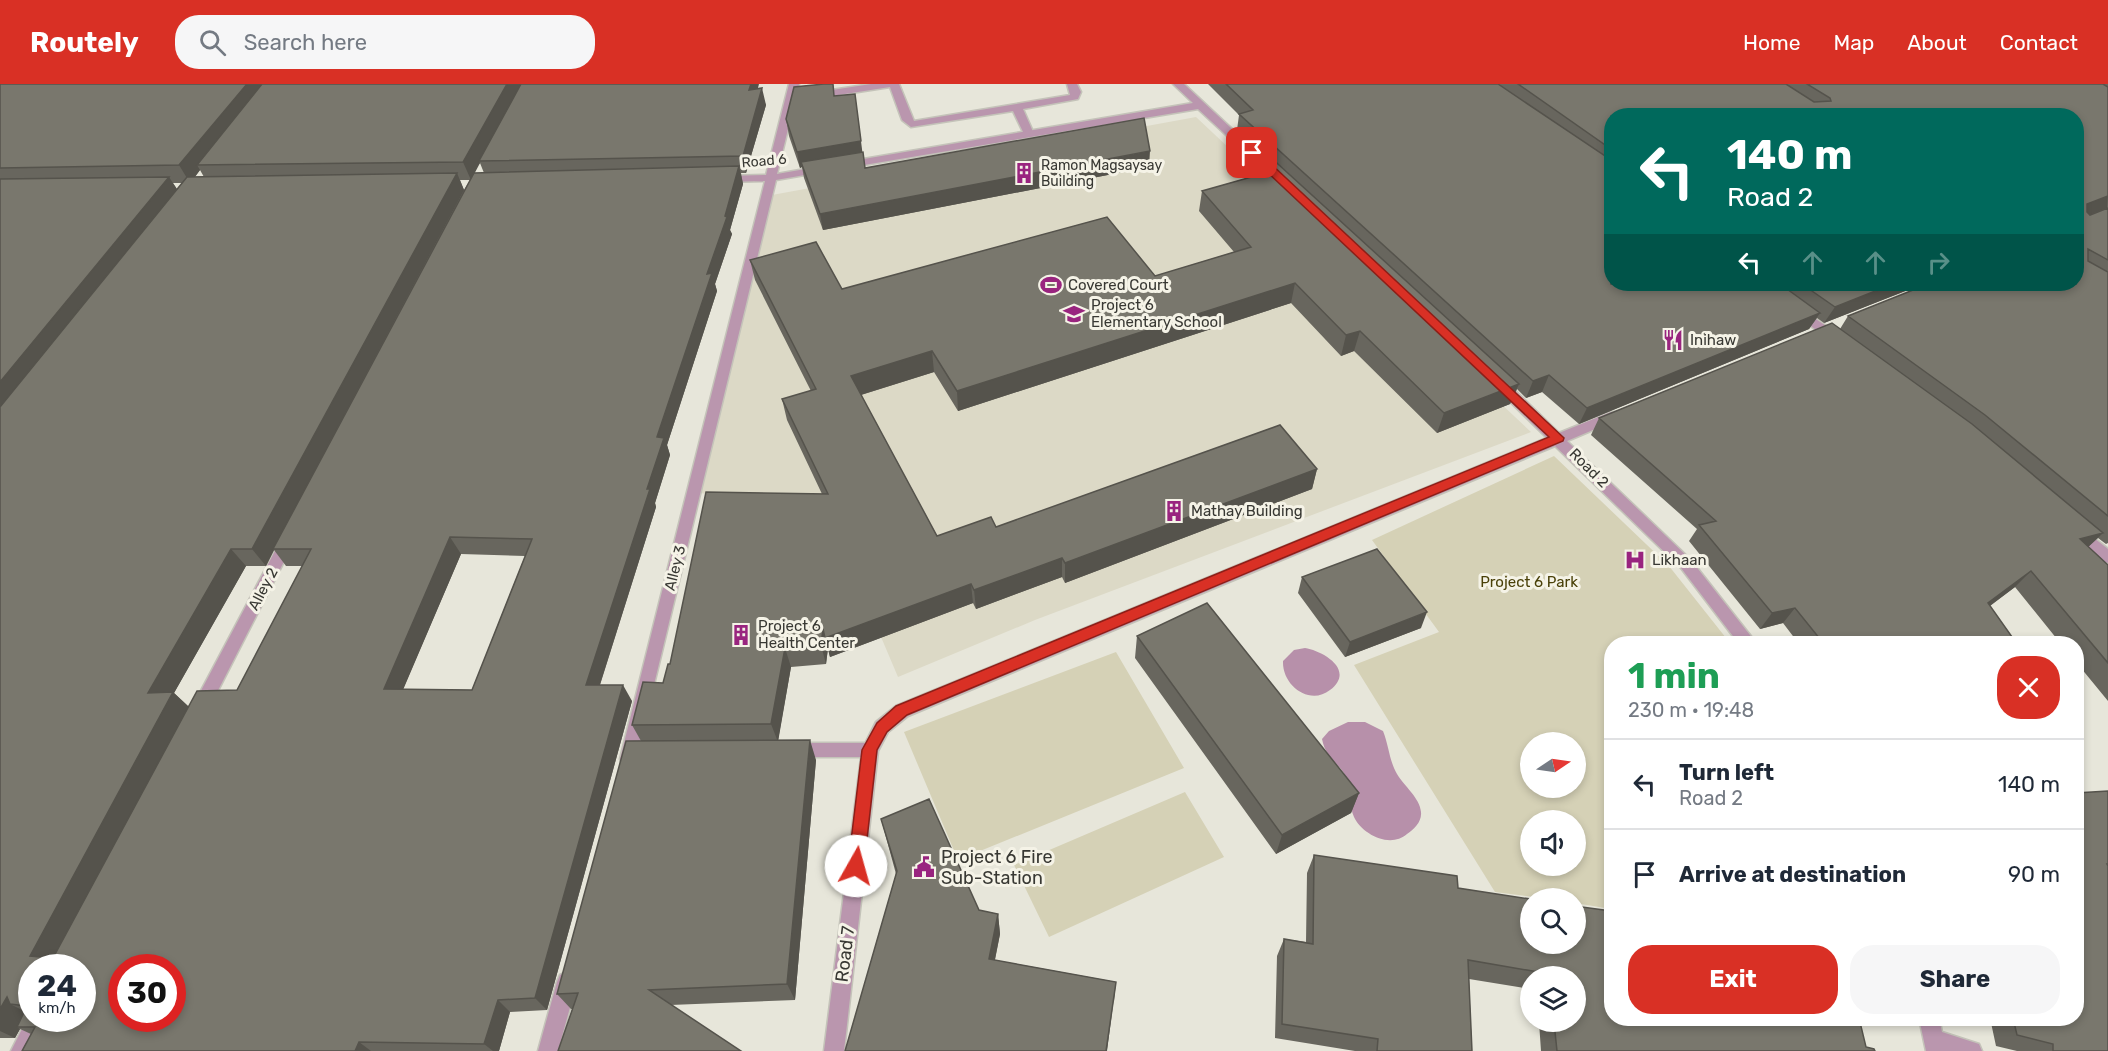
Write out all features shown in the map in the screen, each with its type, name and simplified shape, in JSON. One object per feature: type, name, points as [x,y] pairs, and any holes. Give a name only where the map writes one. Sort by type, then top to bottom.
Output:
[{"type":"street","name":"Alley 3","points":[[623,775],[794,84]]},
{"type":"street","points":[[832,93],[893,84],[911,124],[1074,98],[1076,92],[1072,84]]},
{"type":"street","points":[[1178,84],[1271,170]]},
{"type":"street","name":"Road 6","points":[[713,179],[771,178],[1201,105]]},
{"type":"street","points":[[1017,108],[1029,134]]},
{"type":"street","points":[[1787,303],[1852,350]]},
{"type":"street","points":[[1809,338],[1845,323]]},
{"type":"street","name":"Road 2","points":[[1488,373],[1558,438],[1686,564],[1743,636]]},
{"type":"street","name":"Road 7","points":[[834,1051],[870,750],[882,727],[902,711],[1635,408]]},
{"type":"street","points":[[2063,520],[2108,558]]},
{"type":"street","name":"Alley 2","points":[[192,724],[297,523]]},
{"type":"street","points":[[778,751],[870,750]]},
{"type":"street","points":[[629,752],[652,752]]},
{"type":"street","points":[[548,1051],[570,970]]},
{"type":"street","points":[[1931,1026],[1935,1046],[1972,1051]]},
{"type":"street","points":[[21,1051],[31,1032]]},
{"type":"shaded area","name":"Project 6 Elementary School","points":[[1196,117],[1531,432],[1035,620],[898,677],[828,512],[700,493],[772,195]]},
{"type":"shaded area","points":[[1305,648],[1328,657],[1338,669],[1340,675],[1337,683],[1322,694],[1314,696],[1299,691],[1287,678],[1284,670],[1283,661],[1294,650]]},
{"type":"shaded area","points":[[1348,722],[1365,722],[1383,731],[1394,769],[1418,802],[1421,812],[1419,822],[1400,838],[1385,840],[1377,838],[1363,829],[1354,817],[1348,781],[1330,757],[1322,739],[1329,731]]},
{"type":"green space","name":"Project 6 Park","points":[[1554,456],[1669,566],[1724,636],[1604,636],[1604,908],[1586,905],[1586,888],[1520,888],[1520,895],[1495,892],[1354,665],[1439,632],[1372,540]]},
{"type":"green space","points":[[1116,652],[1184,768],[958,860],[904,732]]},
{"type":"green space","points":[[1185,792],[1224,857],[1049,937],[1014,865]]},
{"type":"building","points":[[0,84],[247,84],[179,165],[0,168]]},
{"type":"building","points":[[262,84],[507,84],[463,162],[197,165]]},
{"type":"building","points":[[521,84],[751,84],[749,90],[762,88],[743,156],[479,161]]},
{"type":"building","points":[[833,84],[834,96],[855,94],[861,141],[797,152],[786,119],[794,87]]},
{"type":"building","points":[[1226,84],[1498,84],[1604,155],[1604,291],[1790,291],[1820,313],[1587,408],[1549,375],[1533,381],[1239,114],[1253,110]]},
{"type":"building","points":[[1518,84],[1786,84],[1814,102],[1831,101],[1830,98],[1807,84],[2103,84],[2108,87],[2108,196],[2087,204],[2087,212],[2090,215],[2108,208],[2108,260],[2088,249],[2088,261],[2108,272],[2108,516],[1985,415],[1848,316],[1910,291],[2084,291],[2084,108],[1604,108],[1604,144]]},
{"type":"building","points":[[1144,118],[1150,151],[820,214],[801,162],[863,152],[865,168]]},
{"type":"building","points":[[1244,133],[1519,384],[1444,413],[1360,331],[1346,335],[1295,283],[957,391],[932,351],[851,376],[937,536],[991,517],[996,527],[1280,425],[1317,469],[1065,563],[1062,558],[974,590],[971,584],[825,638],[823,629],[821,645],[785,648],[771,724],[632,725],[643,682],[663,683],[668,664],[670,664],[706,492],[828,494],[782,399],[816,389],[750,260],[816,242],[842,289],[1107,217],[1155,276],[1251,247],[1202,191],[1255,176]]},
{"type":"building","points":[[739,166],[725,216],[727,217],[707,274],[712,273],[657,437],[664,438],[647,489],[650,489],[586,685],[623,685],[535,998],[498,1000],[484,1044],[359,1042],[355,1051],[22,1051],[32,1032],[96,1032],[96,954],[55,954],[197,691],[237,690],[311,549],[273,549],[474,173]],"holes":[[[450,537],[532,539],[472,690],[384,689]]]},
{"type":"building","points":[[457,173],[252,549],[231,549],[148,693],[173,692],[31,954],[18,954],[18,1005],[10,1004],[7,997],[0,1009],[0,407],[187,177]]},
{"type":"building","points":[[169,177],[0,382],[0,179]]},
{"type":"building","points":[[1812,291],[1875,291],[1835,307]]},
{"type":"building","points":[[1832,323],[1972,424],[2103,533],[2080,539],[2108,565],[2108,663],[2031,571],[1988,603],[2011,636],[1818,636],[1795,608],[1772,613],[1699,525],[1716,521],[1599,418]]},
{"type":"building","points":[[1377,549],[1427,612],[1350,642],[1302,577]]},
{"type":"building","points":[[1207,603],[1359,793],[1282,835],[1137,636]]},
{"type":"building","points":[[810,740],[787,984],[649,990],[741,1051],[558,1051],[578,993],[557,994],[626,741]]},
{"type":"building","points":[[2108,791],[2108,1051],[2053,1051],[2053,1044],[2017,1035],[2015,1026],[2084,1026],[2084,792]]},
{"type":"building","points":[[929,799],[979,910],[998,914],[989,959],[1116,982],[1106,1051],[845,1051],[897,871],[881,819]]},
{"type":"building","points":[[1314,855],[1457,876],[1458,888],[1520,897],[1520,954],[1586,954],[1586,908],[1604,910],[1604,1026],[1861,1026],[1866,1047],[1875,1051],[1557,1051],[1555,1032],[1586,1032],[1586,966],[1520,966],[1520,969],[1468,960],[1472,1051],[1377,1051],[1378,1039],[1282,1024],[1284,939],[1313,944]]},
{"type":"place","name":"Ramon Magsaysay Building","points":[[1024,173]]},
{"type":"place","name":"Covered Court","points":[[1051,285]]},
{"type":"place","name":"Project 6 Elementary School","points":[[1074,314]]},
{"type":"place","name":"Inihaw","points":[[1673,340]]},
{"type":"place","name":"Mathay Building","points":[[1174,511]]},
{"type":"place","name":"Likhaan","points":[[1635,560]]},
{"type":"place","name":"Project 6 Health Center","points":[[741,635]]},
{"type":"place","name":"Project 6 Fire Sub-Station","points":[[924,867]]},
{"type":"route","points":[[856,866],[870,750],[882,727],[902,711],[1558,438],[1252,153]]}]
